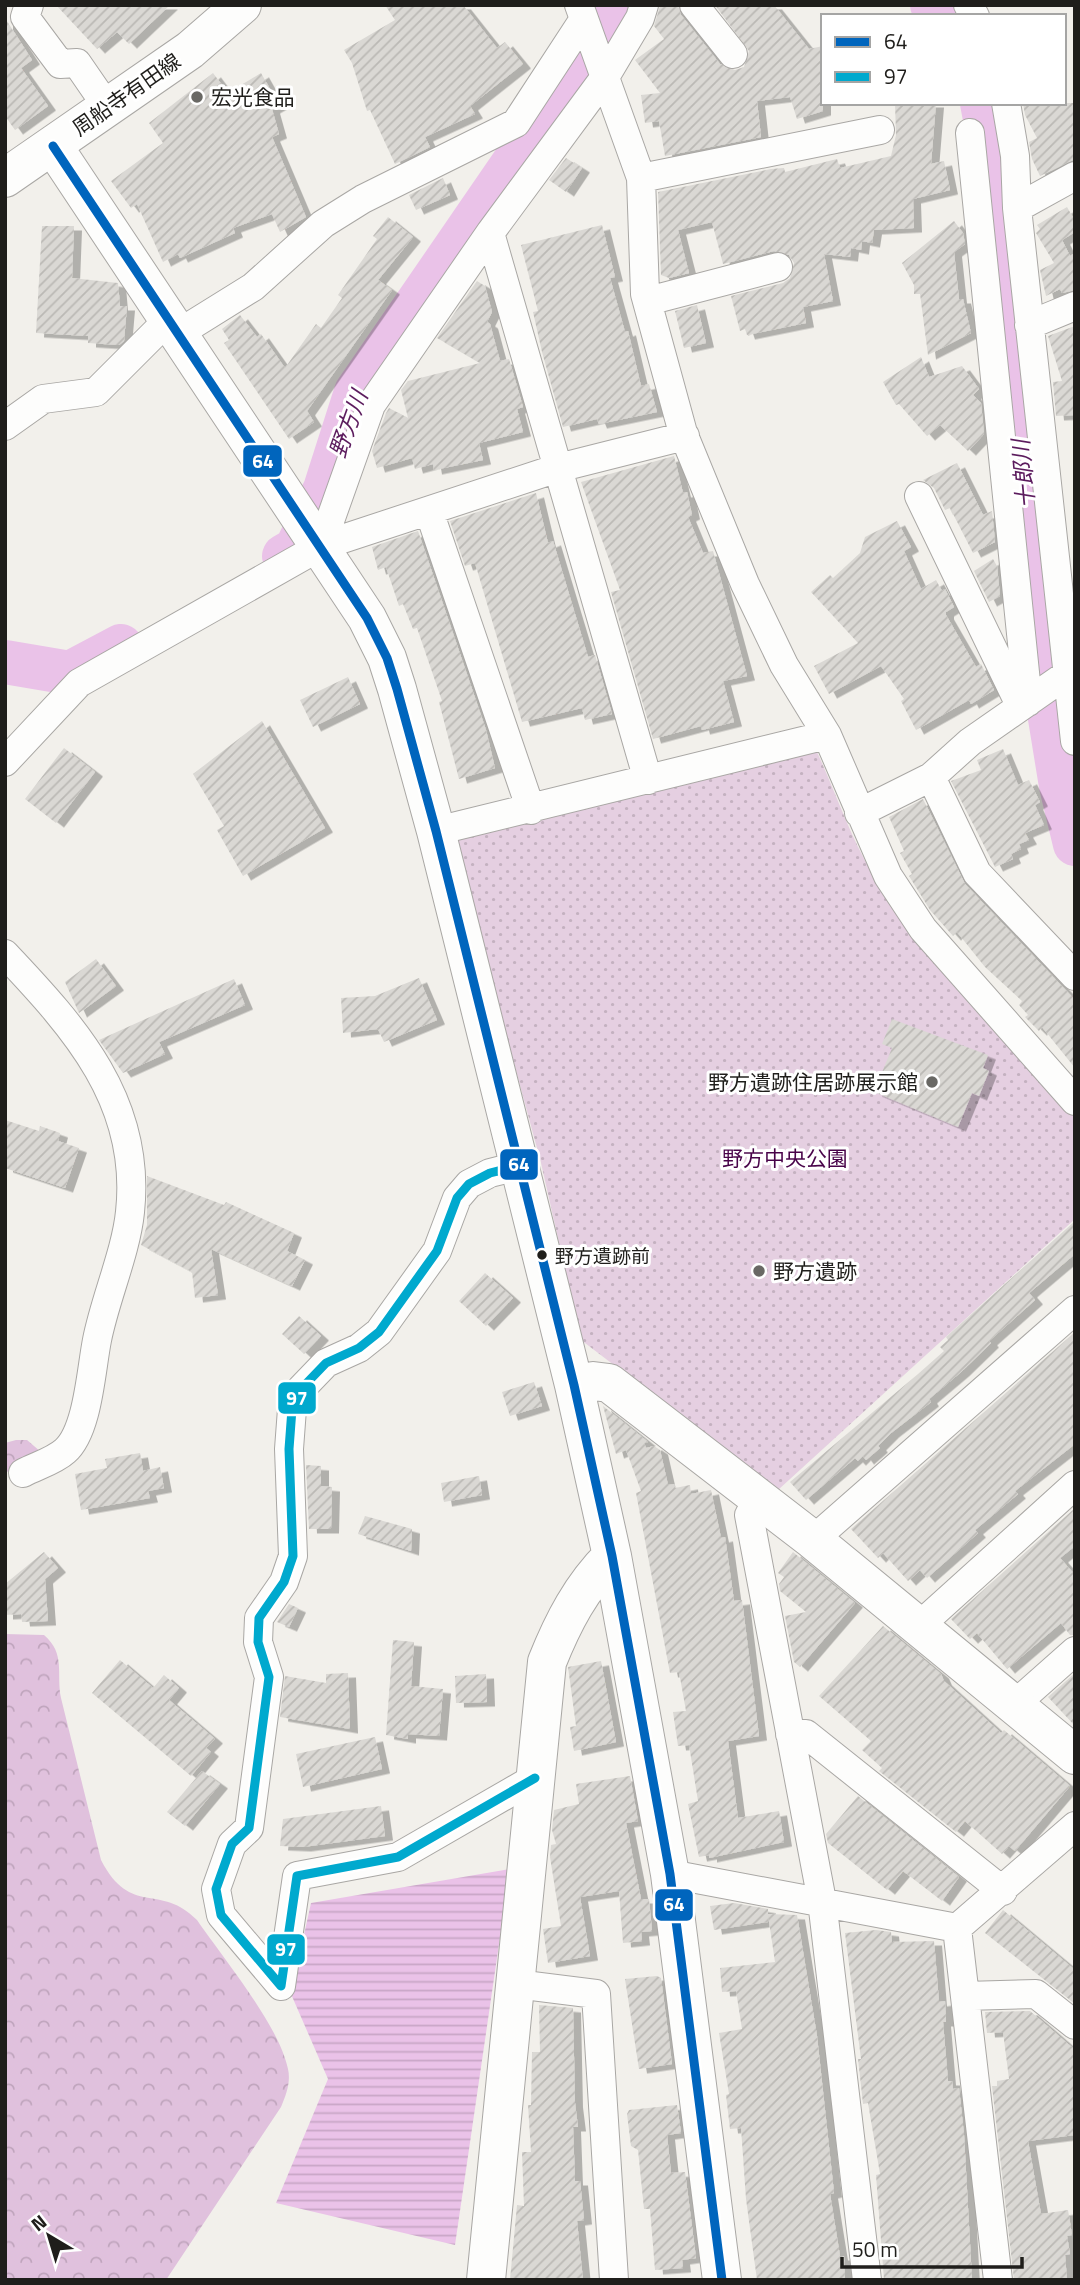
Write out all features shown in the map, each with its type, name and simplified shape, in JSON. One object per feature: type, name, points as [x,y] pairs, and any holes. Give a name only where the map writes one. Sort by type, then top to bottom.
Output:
[{"type":"street","points":[[29,5],[25,18],[60,64],[76,63],[108,108]]},
{"type":"street","name":"周船寺有田線","points":[[5,177],[190,50],[242,5]]},
{"type":"street","points":[[321,546],[371,405],[640,18],[644,5]]},
{"type":"street","points":[[694,5],[733,54]]},
{"type":"street","points":[[583,17],[641,178],[648,302],[685,436],[756,607],[784,665],[827,735],[888,876],[923,929],[1052,1071],[1075,1101]]},
{"type":"street","points":[[5,426],[43,399],[96,392],[174,326],[253,287],[323,224],[353,205],[516,123],[583,17]]},
{"type":"street","points":[[1006,105],[1015,156],[1017,208],[1029,325],[1067,612],[1066,675],[1075,741]]},
{"type":"street","points":[[641,178],[880,130]]},
{"type":"street","points":[[970,133],[1024,704]]},
{"type":"street","points":[[52,146],[321,546],[367,618],[387,658],[436,831],[574,1385],[612,1556],[670,1874],[722,2280]]},
{"type":"street","points":[[1017,208],[1075,176]]},
{"type":"street","points":[[490,233],[648,780]]},
{"type":"street","points":[[648,302],[779,267]]},
{"type":"street","points":[[1029,325],[1075,306]]},
{"type":"street","points":[[5,762],[79,683],[321,546],[558,468],[685,436]]},
{"type":"street","points":[[919,496],[1024,704]]},
{"type":"street","points":[[429,511],[531,810]]},
{"type":"street","points":[[1018,624],[1067,612]]},
{"type":"street","points":[[859,813],[931,777],[970,743],[1066,675]]},
{"type":"street","points":[[436,831],[531,810],[827,735]]},
{"type":"street","points":[[931,777],[977,873],[1075,976]]},
{"type":"street","points":[[5,954],[64,1017],[106,1079],[128,1143],[130,1212],[97,1338],[81,1426],[66,1451],[23,1473]]},
{"type":"street","points":[[518,1166],[490,1173],[469,1184],[457,1198],[437,1251],[379,1332],[359,1348],[326,1363],[301,1389],[292,1409],[289,1449],[293,1556],[285,1582],[259,1618],[258,1642],[269,1677],[249,1828],[232,1844],[216,1889],[221,1915],[281,1986],[297,1876],[398,1857],[535,1778]]},
{"type":"street","points":[[813,1540],[1075,1310]]},
{"type":"street","points":[[574,1385],[593,1381],[609,1383],[813,1540],[1075,1755]]},
{"type":"street","points":[[919,1626],[1075,1485]]},
{"type":"street","points":[[759,1500],[749,1515],[822,1901],[867,2280]]},
{"type":"street","points":[[486,2280],[547,1662],[563,1621],[592,1575],[612,1556]]},
{"type":"street","points":[[1013,1706],[1075,1651]]},
{"type":"street","points":[[790,1734],[806,1734],[1003,1891]]},
{"type":"street","points":[[957,1928],[1003,1891],[1075,1825]]},
{"type":"street","points":[[670,1874],[957,1928]]},
{"type":"street","points":[[957,1928],[998,2280]]},
{"type":"street","points":[[516,1984],[596,1994],[614,2280]]},
{"type":"street","points":[[965,1996],[1036,1994],[1075,2025]]},
{"type":"green space","name":"野方中央公園","points":[[817,752],[872,873],[917,939],[967,1000],[1075,1118],[1075,1219],[778,1490],[581,1340],[541,1163],[454,841]]},
{"type":"green space","points":[[27,1440],[41,1452],[19,1470],[5,1472],[5,1443]]},
{"type":"green space","points":[[5,1634],[44,1635],[55,1649],[59,1664],[61,1698],[101,1860],[112,1878],[135,1894],[171,1903],[197,1920],[274,2032],[288,2069],[288,2084],[281,2107],[166,2280],[5,2280]]},
{"type":"shaded area","points":[[510,1869],[455,2245],[276,2203],[328,2079],[291,1994],[311,1903]]},
{"type":"building","points":[[56,5],[170,5],[129,44],[117,32],[97,49]]},
{"type":"building","points":[[385,5],[463,5],[497,48],[505,42],[523,64],[470,106],[475,114],[425,137],[430,147],[395,164],[370,110],[367,111],[352,63],[344,50],[395,20]]},
{"type":"building","points":[[678,5],[681,15],[720,64],[735,70],[744,67],[749,51],[715,5],[774,5],[809,49],[821,46],[823,111],[797,119],[790,97],[757,101],[761,137],[665,156],[659,121],[645,123],[641,95],[660,93],[635,60],[664,39],[654,26],[660,6]]},
{"type":"building","points":[[5,18],[32,60],[21,68],[48,106],[15,130],[5,116]]},
{"type":"building","points":[[213,73],[228,93],[261,73],[279,105],[272,109],[279,134],[272,137],[306,217],[280,232],[272,214],[233,228],[235,233],[180,258],[178,254],[163,262],[137,204],[131,208],[111,181],[163,143],[149,123]]},
{"type":"building","points":[[1075,103],[1075,159],[1040,176],[1032,159],[1029,142],[1037,138],[1025,115],[1023,105]]},
{"type":"building","points":[[895,105],[936,105],[931,164],[944,161],[950,190],[913,199],[914,228],[874,230],[872,243],[862,241],[861,250],[851,248],[850,257],[824,254],[833,301],[803,307],[806,323],[747,335],[745,329],[740,331],[731,296],[783,283],[790,278],[794,263],[789,255],[774,251],[723,264],[712,222],[678,230],[689,273],[669,278],[661,275],[658,192],[771,169],[784,168],[785,172],[837,159],[840,168],[891,156],[896,135]]},
{"type":"building","points":[[566,158],[582,168],[566,192],[549,180]]},
{"type":"building","points":[[443,178],[450,195],[416,210],[409,195]]},
{"type":"building","points":[[1067,207],[1075,221],[1075,232],[1062,240],[1070,256],[1075,253],[1075,290],[1062,293],[1060,289],[1046,296],[1040,270],[1054,263],[1036,233],[1040,229],[1037,225]]},
{"type":"building","points":[[388,217],[413,237],[378,280],[392,290],[307,411],[314,422],[289,439],[224,343],[229,340],[222,329],[240,315],[257,337],[261,334],[285,368],[316,324],[321,328],[342,298],[338,295],[377,239],[373,236]]},
{"type":"building","points":[[954,221],[963,233],[965,244],[954,252],[959,299],[963,299],[971,333],[928,355],[920,294],[914,294],[914,285],[902,263]]},
{"type":"building","points":[[602,225],[615,277],[610,278],[625,332],[628,331],[641,386],[649,384],[657,412],[599,424],[597,419],[563,427],[542,352],[533,312],[538,311],[521,245]]},
{"type":"building","points":[[42,226],[74,226],[72,278],[118,283],[120,306],[127,306],[124,341],[119,345],[88,343],[88,336],[36,333]]},
{"type":"building","points":[[477,281],[485,286],[492,312],[487,322],[490,324],[500,361],[509,359],[523,407],[517,409],[523,432],[479,443],[483,460],[434,470],[433,464],[415,469],[412,458],[377,468],[372,451],[389,408],[408,418],[401,390],[408,381],[480,363],[437,338]]},
{"type":"building","points":[[697,305],[706,343],[684,348],[675,311]]},
{"type":"building","points":[[1075,326],[1075,415],[1056,416],[1053,382],[1062,381],[1048,336]]},
{"type":"building","points":[[921,357],[929,377],[962,366],[979,389],[973,395],[981,403],[984,434],[968,451],[940,425],[927,436],[899,404],[896,405],[883,382]]},
{"type":"building","points":[[674,456],[683,493],[687,492],[692,515],[688,517],[703,553],[713,551],[747,676],[723,681],[734,722],[702,730],[701,726],[653,739],[611,592],[620,590],[581,482]]},
{"type":"building","points":[[957,463],[983,515],[992,511],[995,542],[973,553],[950,508],[945,510],[934,488],[923,480]]},
{"type":"building","points":[[536,493],[548,543],[553,541],[588,657],[595,655],[612,714],[585,720],[582,708],[522,722],[475,563],[465,566],[450,521]]},
{"type":"building","points":[[897,521],[911,547],[904,551],[921,589],[936,580],[942,591],[945,589],[954,607],[946,612],[946,615],[976,667],[981,664],[994,690],[971,704],[969,700],[916,730],[901,701],[904,699],[881,666],[829,694],[814,666],[858,643],[811,592],[830,575],[833,578],[860,553],[865,537]]},
{"type":"building","points":[[418,531],[486,730],[495,768],[459,779],[439,702],[442,701],[417,628],[413,629],[403,604],[399,606],[386,567],[378,570],[372,547]]},
{"type":"building","points":[[993,559],[997,566],[1000,596],[989,602],[974,571]]},
{"type":"building","points":[[348,677],[360,704],[313,727],[300,700]]},
{"type":"building","points":[[262,721],[325,828],[243,876],[217,830],[224,826],[193,774]]},
{"type":"building","points":[[64,748],[95,772],[56,823],[25,799]]},
{"type":"building","points":[[1003,749],[1018,785],[1029,780],[1040,802],[1035,805],[1044,825],[1025,833],[1029,840],[1019,844],[1021,849],[1011,854],[1013,859],[995,867],[951,781],[981,770],[977,760]]},
{"type":"building","points":[[923,799],[965,884],[1075,1000],[1075,1068],[1042,1027],[1039,1031],[1025,1017],[1028,1015],[1019,1005],[1022,1001],[985,967],[957,932],[953,936],[930,910],[909,876],[912,874],[900,853],[904,851],[889,817]]},
{"type":"building","points":[[96,959],[116,986],[79,1013],[65,982]]},
{"type":"building","points":[[419,978],[437,1020],[384,1042],[378,1029],[343,1033],[341,998],[375,996]]},
{"type":"building","points":[[234,979],[245,1005],[159,1042],[165,1054],[123,1073],[99,1040]]},
{"type":"building","name":"野方遺跡住居跡展示館","points":[[892,1019],[988,1055],[983,1068],[989,1071],[979,1096],[972,1093],[958,1127],[874,1092],[892,1048],[882,1044]]},
{"type":"building","points":[[5,1120],[39,1131],[40,1126],[60,1133],[58,1141],[79,1148],[65,1188],[5,1168]]},
{"type":"building","points":[[147,1176],[224,1205],[226,1202],[294,1233],[287,1251],[305,1260],[292,1286],[211,1249],[218,1295],[195,1298],[192,1272],[141,1245],[147,1225]]},
{"type":"building","points":[[1075,1221],[1075,1254],[1029,1293],[1035,1300],[989,1341],[991,1343],[961,1372],[929,1399],[931,1402],[891,1433],[878,1446],[880,1448],[866,1460],[863,1456],[858,1461],[855,1458],[806,1500],[790,1482],[944,1351],[940,1347],[948,1340],[946,1337]]},
{"type":"building","points":[[485,1273],[513,1298],[486,1326],[459,1301]]},
{"type":"building","points":[[299,1316],[321,1336],[304,1354],[282,1334]]},
{"type":"building","points":[[1075,1332],[1075,1444],[1015,1491],[1018,1494],[975,1530],[978,1533],[927,1578],[920,1570],[908,1581],[883,1553],[878,1558],[851,1529]]},
{"type":"building","points":[[534,1382],[542,1406],[510,1416],[502,1392]]},
{"type":"building","points":[[603,1406],[648,1442],[644,1443],[646,1448],[654,1446],[660,1450],[668,1485],[674,1484],[675,1488],[690,1485],[691,1494],[711,1490],[721,1538],[725,1537],[734,1601],[742,1600],[759,1736],[728,1741],[738,1818],[779,1811],[784,1842],[709,1858],[709,1855],[699,1857],[688,1804],[698,1801],[689,1745],[678,1746],[673,1712],[686,1711],[679,1672],[670,1673],[636,1493],[641,1491],[626,1450],[616,1454]]},
{"type":"building","points":[[140,1453],[143,1471],[160,1467],[164,1488],[148,1491],[150,1498],[81,1510],[75,1474],[107,1468],[105,1459]]},
{"type":"building","points":[[306,1465],[321,1466],[321,1486],[332,1487],[331,1529],[309,1529]]},
{"type":"building","points":[[479,1476],[482,1495],[444,1502],[441,1483]]},
{"type":"building","points":[[1075,1508],[1075,1546],[1060,1558],[1075,1575],[1075,1635],[1070,1635],[1061,1623],[1007,1669],[977,1633],[970,1639],[951,1619]]},
{"type":"building","points":[[365,1516],[412,1529],[411,1551],[358,1534]]},
{"type":"building","points":[[44,1552],[58,1568],[45,1579],[48,1621],[22,1622],[21,1614],[5,1615],[5,1584]]},
{"type":"building","points":[[793,1552],[855,1603],[800,1667],[794,1662],[785,1616],[806,1612],[780,1591],[779,1584],[784,1577],[778,1573]]},
{"type":"building","points":[[289,1604],[298,1608],[289,1627],[277,1622]]},
{"type":"building","points":[[883,1626],[941,1674],[944,1681],[1001,1733],[1004,1730],[1070,1786],[1015,1851],[1009,1846],[1002,1854],[965,1821],[956,1832],[879,1771],[882,1768],[862,1750],[871,1741],[819,1696]]},
{"type":"building","points":[[393,1640],[414,1642],[411,1686],[443,1689],[439,1736],[408,1734],[408,1739],[386,1735]]},
{"type":"building","points":[[120,1660],[153,1688],[164,1675],[179,1688],[169,1700],[215,1739],[206,1748],[211,1752],[191,1776],[92,1693]]},
{"type":"building","points":[[601,1661],[616,1742],[574,1751],[570,1727],[576,1726],[568,1667]]},
{"type":"building","points":[[348,1673],[350,1729],[280,1717],[285,1676],[326,1683],[326,1674]]},
{"type":"building","points":[[1075,1673],[1075,1726],[1048,1697]]},
{"type":"building","points":[[486,1674],[487,1702],[456,1703],[455,1676]]},
{"type":"building","points":[[375,1737],[382,1769],[303,1787],[296,1754]]},
{"type":"building","points":[[202,1771],[220,1784],[185,1826],[167,1812]]},
{"type":"building","points":[[630,1776],[638,1821],[626,1823],[641,1899],[649,1899],[652,1931],[641,1932],[642,1941],[623,1943],[619,1891],[580,1897],[590,1956],[548,1963],[543,1929],[561,1926],[550,1857],[551,1845],[556,1844],[552,1830],[554,1810],[579,1804],[576,1784]]},
{"type":"building","points":[[858,1796],[959,1877],[942,1901],[903,1871],[887,1890],[828,1843],[826,1834]]},
{"type":"building","points":[[381,1806],[385,1836],[303,1847],[280,1846],[283,1819]]},
{"type":"building","points":[[734,1903],[768,1909],[768,1914],[797,1915],[817,2036],[834,2193],[830,2194],[840,2256],[844,2256],[845,2280],[757,2280],[746,2199],[741,2128],[730,2129],[726,2095],[729,2094],[719,2033],[742,2029],[736,1991],[722,1992],[720,1968],[775,1962],[768,1915],[768,1922],[714,1930],[710,1906]]},
{"type":"building","points":[[1003,1910],[1075,1970],[1075,2004],[985,1933]]},
{"type":"building","points":[[876,1930],[891,1932],[892,1942],[934,1941],[939,2002],[945,2001],[946,2022],[943,2022],[948,2081],[952,2081],[953,2089],[959,2088],[972,2280],[884,2280],[876,2175],[880,2174],[868,2103],[863,2104],[858,2059],[861,2059],[845,1933]]},
{"type":"building","points":[[657,1976],[661,1978],[672,2064],[639,2069],[625,1979]]},
{"type":"building","points":[[539,2005],[573,2008],[578,2127],[573,2127],[575,2181],[580,2181],[584,2220],[577,2221],[583,2280],[510,2280],[517,2205],[524,2206],[522,2152],[531,2152],[528,2105],[531,2105],[532,2052],[540,2052]]},
{"type":"building","points":[[1030,2011],[1075,2050],[1075,2135],[1028,2141],[1041,2214],[1068,2210],[1072,2235],[1067,2236],[1070,2254],[1065,2255],[1067,2280],[1014,2280],[992,2086],[997,2086],[997,2081],[1009,2079],[1003,2032],[987,2033],[985,2012]]},
{"type":"building","points":[[677,2105],[681,2133],[667,2135],[671,2173],[685,2172],[696,2258],[682,2260],[683,2268],[655,2270],[650,2209],[644,2209],[638,2150],[631,2146],[627,2114],[629,2110]]},
{"type":"waterway","name":"野方川","points":[[284,556],[296,549],[325,489],[356,392],[622,5]]},
{"type":"waterway","name":"十郎川","points":[[932,5],[943,14]]},
{"type":"waterway","name":"十郎川","points":[[982,105],[995,171],[1041,663],[1061,786],[1075,844]]},
{"type":"waterway","name":"野方川","points":[[5,662],[70,673],[121,646]]},
{"type":"transit line","name":"64","points":[[53,146],[367,618],[387,658],[397,689],[436,831],[574,1385],[612,1556],[670,1874],[722,2280]]},
{"type":"transit line","name":"97","points":[[518,1166],[490,1173],[469,1184],[457,1198],[437,1251],[379,1332],[359,1348],[326,1363],[301,1389],[292,1409],[289,1449],[293,1556],[284,1582],[259,1618],[258,1642],[269,1677],[249,1828],[232,1844],[216,1889],[221,1915],[281,1986],[297,1876],[398,1857],[535,1778]]},
{"type":"place","name":"宏光食品","points":[[197,97]]},
{"type":"place","name":"野方遺跡住居跡展示館","points":[[932,1082]]},
{"type":"place","name":"野方遺跡前","points":[[542,1255]]},
{"type":"place","name":"野方遺跡","points":[[759,1271]]}]
